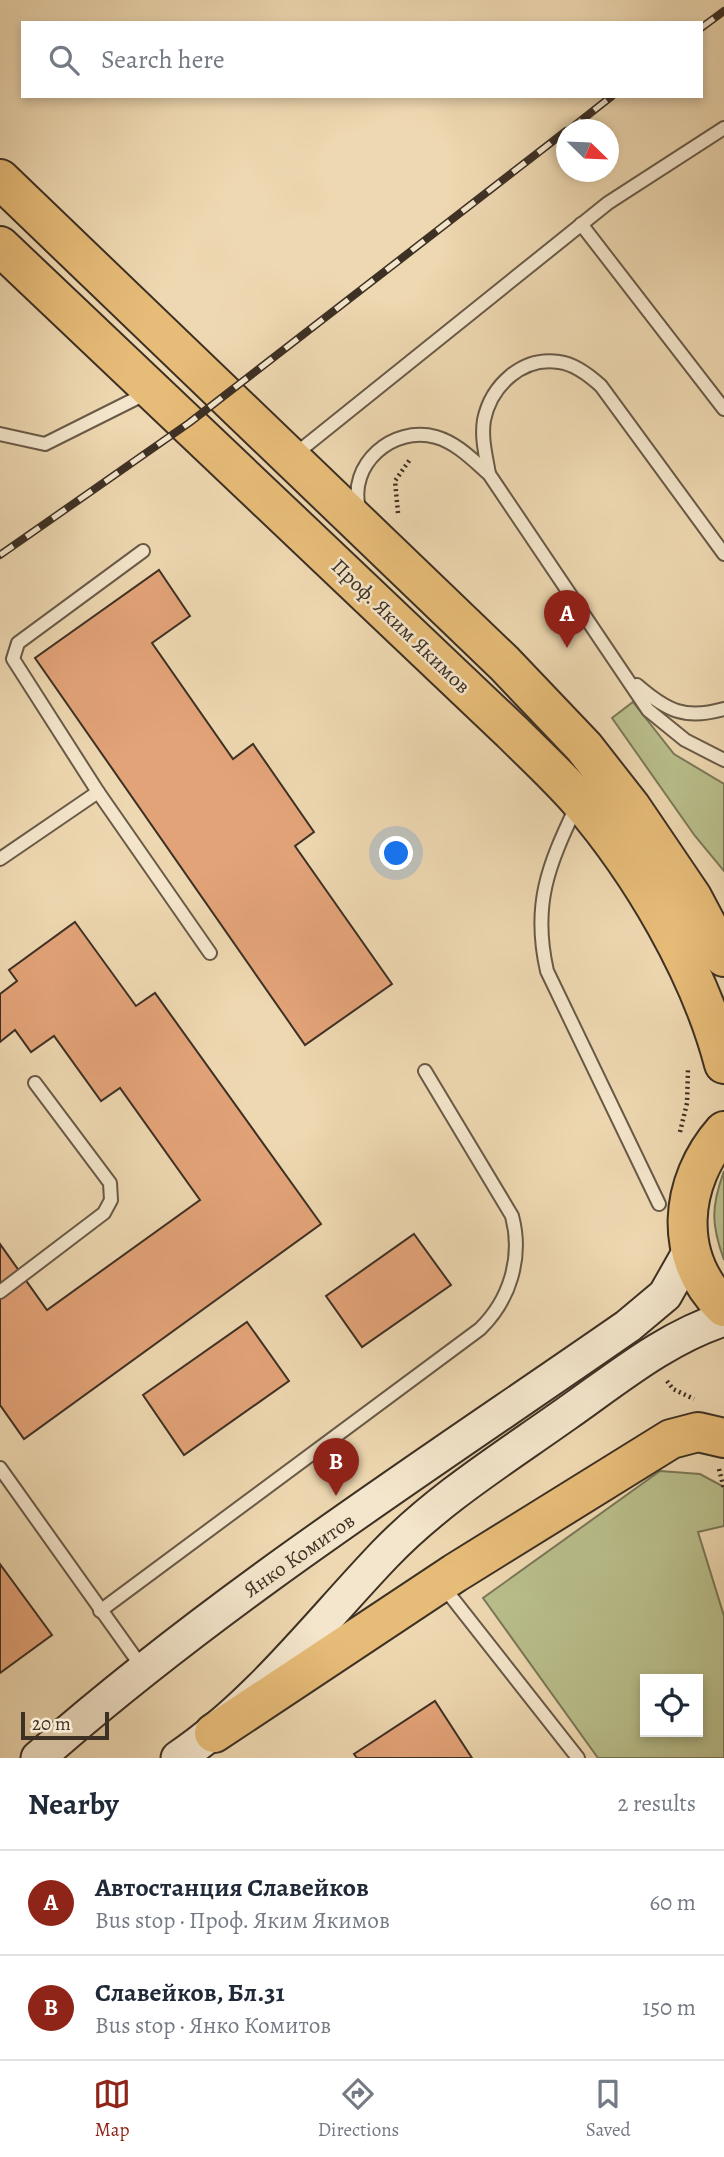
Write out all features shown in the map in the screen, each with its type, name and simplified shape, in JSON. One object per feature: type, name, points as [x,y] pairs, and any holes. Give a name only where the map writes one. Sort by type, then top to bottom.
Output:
[{"type":"highway","name":"Проф. Яким Якимов","points":[[0,179],[504,663],[584,747],[631,807],[692,897],[724,957]]},
{"type":"highway","name":"Проф. Яким Якимов","points":[[0,246],[502,722],[579,800],[656,907],[718,1042],[724,1064]]},
{"type":"highway","points":[[724,1129],[703,1157],[691,1187],[686,1219],[690,1251],[700,1276],[724,1307]]},
{"type":"highway","points":[[214,1733],[441,1583],[671,1439],[698,1432],[724,1438]]},
{"type":"main road","name":"Янко Комитов","points":[[38,1758],[144,1670],[257,1583],[628,1326],[665,1295],[690,1251]]},
{"type":"main road","points":[[177,1758],[214,1733],[258,1693],[387,1552],[428,1514],[648,1357],[697,1327],[724,1319]]},
{"type":"lane","points":[[289,459],[608,203],[724,128]]},
{"type":"lane","points":[[581,225],[724,410]]},
{"type":"lane","points":[[489,474],[484,431],[485,419],[495,391],[512,373],[536,364],[558,362],[584,371],[601,386],[724,554]]},
{"type":"lane","points":[[0,434],[45,444],[153,390]]},
{"type":"lane","points":[[397,563],[360,509],[357,482],[368,460],[389,443],[419,435],[434,436],[464,451],[489,474],[648,710],[685,740],[724,760]]},
{"type":"lane","points":[[143,551],[18,643],[13,659],[98,792],[210,953]]},
{"type":"lane","points":[[624,673],[649,695],[678,713],[701,716],[724,709]]},
{"type":"lane","points":[[0,859],[98,792]]},
{"type":"lane","points":[[579,800],[545,879],[540,912],[541,946],[547,971],[659,1204]]},
{"type":"lane","points":[[100,1611],[480,1329],[499,1307],[515,1264],[516,1235],[512,1216],[425,1072]]},
{"type":"lane","points":[[0,1292],[104,1213],[111,1200],[110,1184],[35,1083]]},
{"type":"lane","points":[[0,1468],[144,1670]]},
{"type":"lane","points":[[441,1583],[578,1758]]},
{"type":"green space","points":[[633,702],[674,754],[724,784],[724,871],[695,836],[612,718]]},
{"type":"green space","points":[[724,1171],[724,1260],[714,1215]]},
{"type":"green space","points":[[660,1471],[700,1474],[724,1487],[724,1526],[698,1532],[724,1616],[724,1758],[598,1758],[483,1598]]},
{"type":"building","points":[[159,570],[190,616],[152,643],[233,759],[253,744],[314,832],[295,846],[392,984],[305,1045],[35,658]]},
{"type":"building","points":[[75,922],[136,1006],[155,993],[321,1224],[24,1439],[0,1405],[0,1244],[47,1310],[200,1200],[120,1088],[101,1101],[54,1036],[31,1052],[15,1030],[0,1042],[0,994],[17,981],[9,970]]},
{"type":"building","points":[[414,1234],[451,1285],[362,1347],[326,1296]]},
{"type":"building","points":[[247,1322],[289,1381],[184,1455],[143,1395]]},
{"type":"building","points":[[0,1564],[52,1635],[0,1673]]},
{"type":"building","points":[[435,1701],[472,1758],[357,1758],[354,1754]]},
{"type":"railway","points":[[703,27],[724,11]]},
{"type":"railway","points":[[583,119],[609,98]]},
{"type":"railway","points":[[0,555],[189,423],[556,139]]},
{"type":"place","name":"Автостанция Славейков","points":[[567,648]]},
{"type":"place","name":"Славейков, Бл.31","points":[[336,1496]]}]
